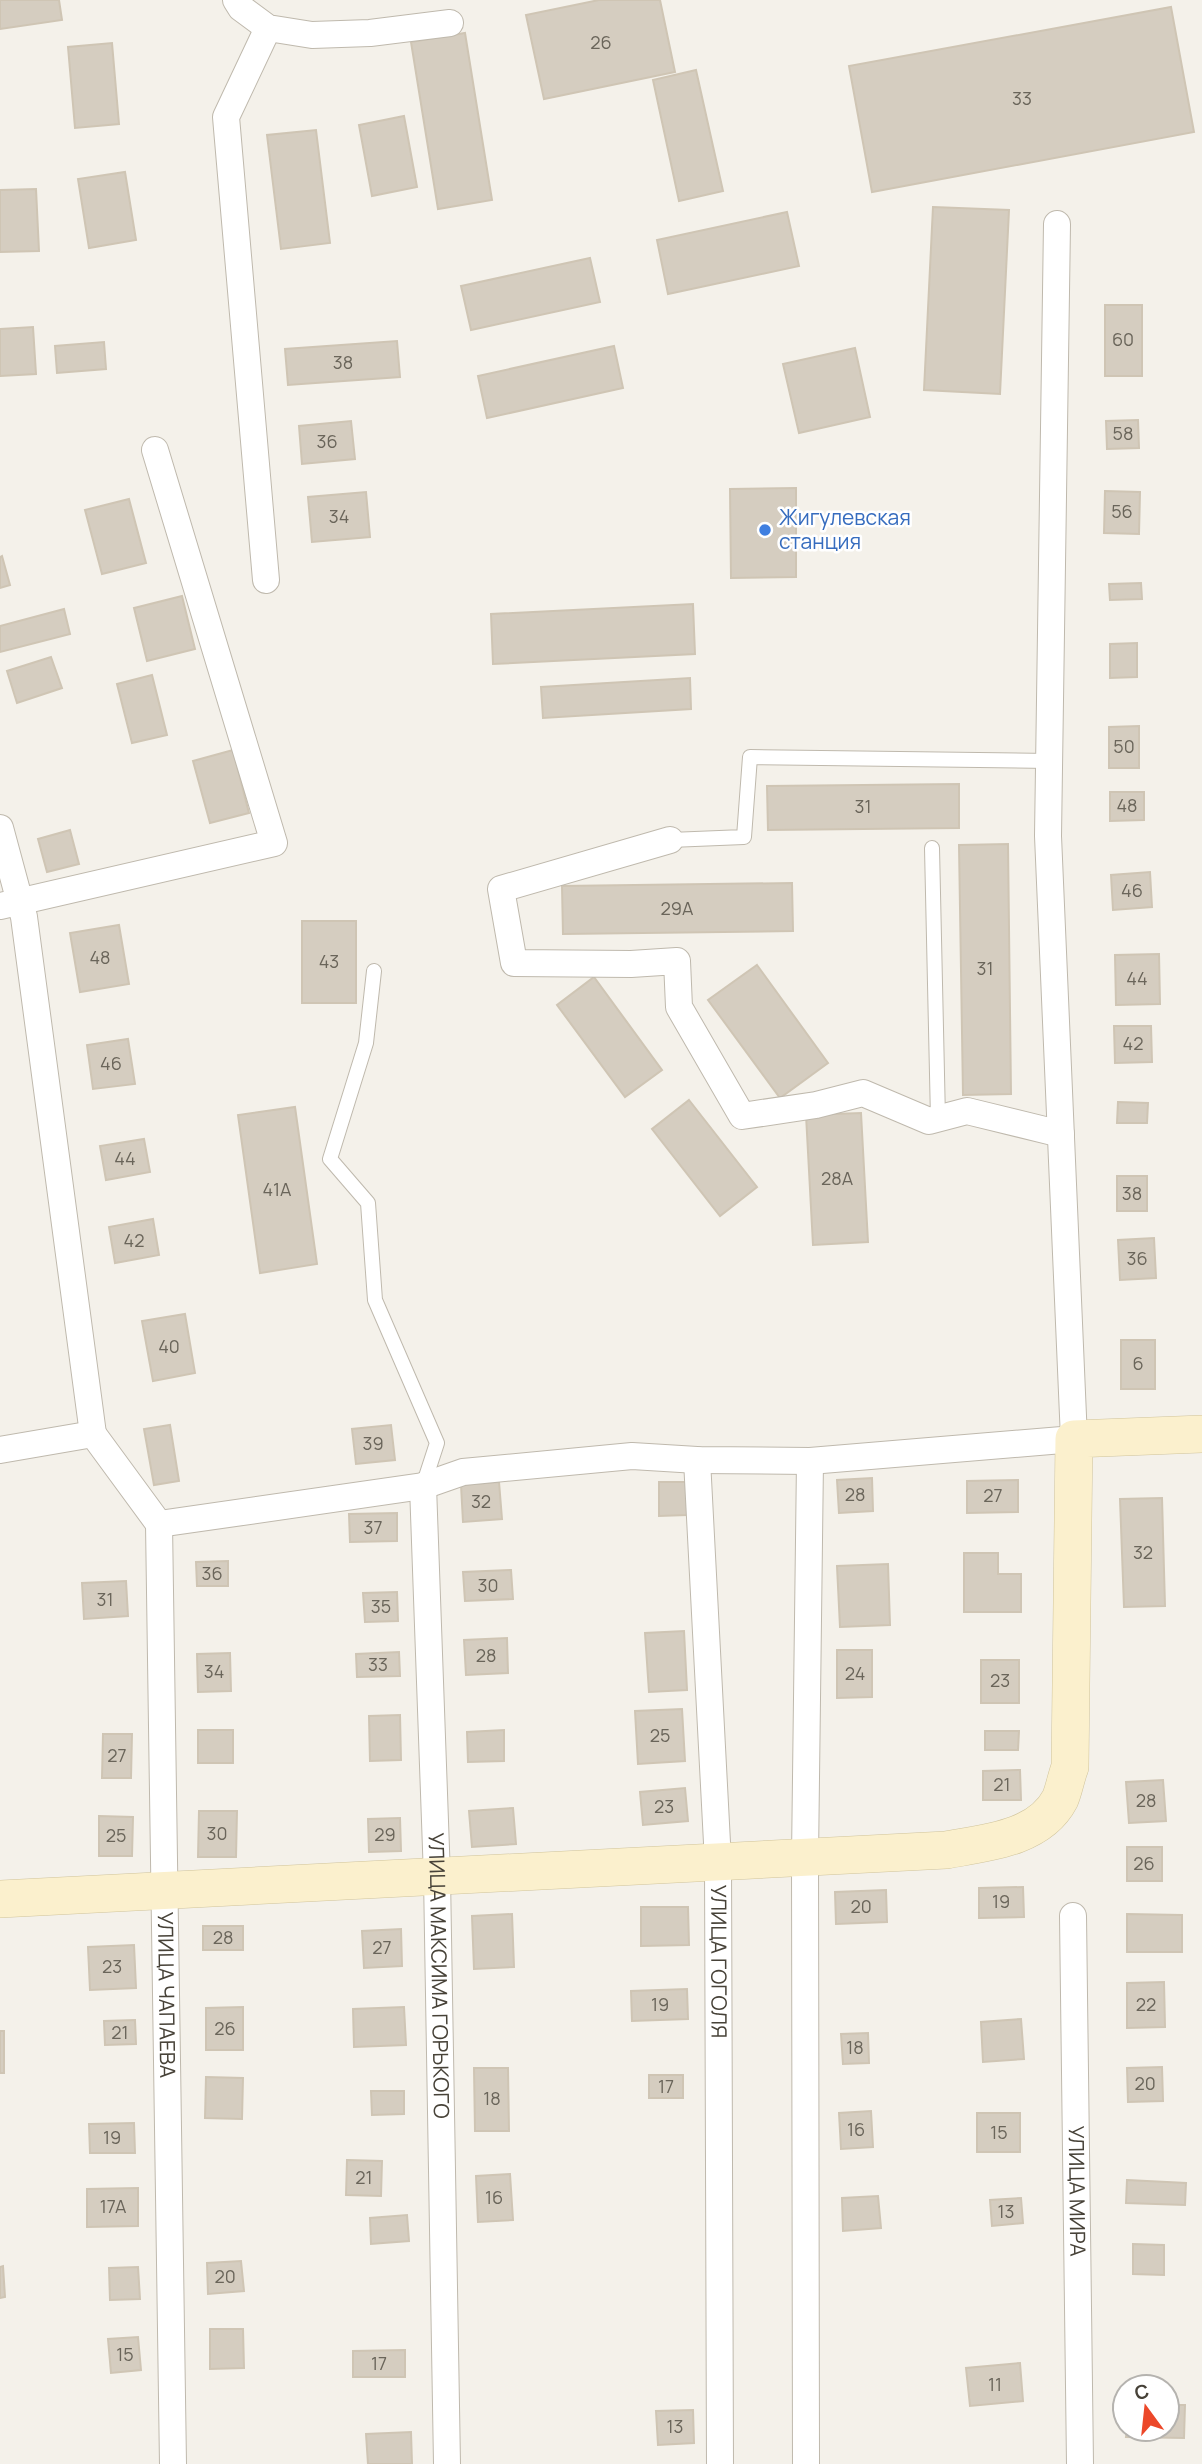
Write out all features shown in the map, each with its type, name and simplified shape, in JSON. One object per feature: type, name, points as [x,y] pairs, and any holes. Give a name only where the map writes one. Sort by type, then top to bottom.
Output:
[{"type":"street","points":[[236,0],[241,8],[268,28],[312,35],[370,33],[450,23]]},
{"type":"street","points":[[266,580],[226,117],[268,28]]},
{"type":"street","points":[[0,1899],[946,1850],[1001,1840],[1017,1834],[1042,1820],[1059,1800],[1070,1767],[1074,1439],[1048,836],[1057,224]]},
{"type":"street","points":[[10,903],[274,843],[155,450]]},
{"type":"street","points":[[0,828],[10,903],[24,917],[93,1434],[159,1524],[423,1486],[463,1472],[632,1456],[696,1460],[810,1461],[1074,1439],[1202,1434]]},
{"type":"street","points":[[670,840],[500,889],[514,963],[631,964],[677,961],[680,1007],[742,1116],[816,1105],[863,1093],[929,1121],[967,1111],[1061,1134]]},
{"type":"street","points":[[0,1450],[93,1434]]},
{"type":"street","name":"УЛИЦА ГОГОЛЯ","points":[[696,1460],[719,1862],[720,2464]]},
{"type":"street","points":[[806,2464],[805,1857],[810,1461]]},
{"type":"street","name":"УЛИЦА МАКСИМА ГОРЬКОГО","points":[[423,1486],[437,1877],[447,2464]]},
{"type":"street","name":"УЛИЦА ЧАПАЕВА","points":[[159,1524],[173,2464]]},
{"type":"street","name":"УЛИЦА МИРА","points":[[1073,1916],[1080,2464]]},
{"type":"lane","points":[[670,840],[744,838],[750,757],[1049,761]]},
{"type":"lane","points":[[932,848],[938,1119]]},
{"type":"lane","points":[[374,971],[366,1043],[330,1159],[368,1203],[374,1300],[437,1443],[423,1486]]},
{"type":"building","points":[[0,0],[59,0],[62,20],[0,29]]},
{"type":"building","points":[[599,0],[660,0],[675,72],[544,99],[526,15]]},
{"type":"building","points":[[1171,7],[1194,132],[872,192],[849,66]]},
{"type":"building","points":[[465,33],[492,200],[438,209],[411,42]]},
{"type":"building","points":[[112,43],[119,124],[75,128],[68,47]]},
{"type":"building","points":[[696,70],[723,191],[679,201],[653,80]]},
{"type":"building","points":[[404,116],[417,187],[372,196],[359,125]]},
{"type":"building","points":[[316,130],[330,243],[281,249],[267,135]]},
{"type":"building","points":[[125,172],[136,240],[89,248],[78,179]]},
{"type":"building","points":[[36,189],[39,251],[0,252],[0,190]]},
{"type":"building","points":[[933,207],[1009,210],[1000,394],[924,390]]},
{"type":"building","points":[[787,212],[799,266],[668,294],[657,240]]},
{"type":"building","points":[[590,258],[600,302],[471,330],[461,286]]},
{"type":"building","points":[[1105,305],[1142,305],[1142,376],[1105,376]]},
{"type":"building","points":[[33,327],[36,374],[0,376],[0,329]]},
{"type":"building","points":[[397,341],[400,377],[288,385],[285,349]]},
{"type":"building","points":[[104,342],[106,369],[57,373],[55,346]]},
{"type":"building","points":[[614,346],[623,388],[487,418],[478,376]]},
{"type":"building","points":[[855,348],[870,417],[799,433],[783,364]]},
{"type":"building","points":[[1138,420],[1139,448],[1107,449],[1106,421]]},
{"type":"building","points":[[351,421],[355,459],[302,464],[299,426]]},
{"type":"building","points":[[796,488],[796,577],[731,578],[730,489]]},
{"type":"building","points":[[1105,491],[1140,492],[1139,534],[1104,533]]},
{"type":"building","points":[[366,492],[370,537],[312,542],[308,497]]},
{"type":"building","points":[[129,499],[146,563],[102,574],[85,510]]},
{"type":"building","points":[[2,556],[10,585],[0,588],[0,557]]},
{"type":"building","points":[[1141,583],[1142,599],[1110,600],[1109,584]]},
{"type":"building","points":[[182,596],[195,649],[147,661],[134,608]]},
{"type":"building","points":[[693,604],[695,654],[493,664],[491,614]]},
{"type":"building","points":[[64,609],[70,634],[0,652],[0,626]]},
{"type":"building","points":[[1137,643],[1137,677],[1110,678],[1110,644]]},
{"type":"building","points":[[51,657],[62,688],[17,703],[7,671]]},
{"type":"building","points":[[152,675],[167,735],[132,743],[117,684]]},
{"type":"building","points":[[690,678],[691,709],[543,718],[541,687]]},
{"type":"building","points":[[1139,726],[1139,768],[1109,768],[1109,727]]},
{"type":"building","points":[[233,750],[249,813],[210,823],[193,761]]},
{"type":"building","points":[[959,784],[959,828],[768,830],[767,786]]},
{"type":"building","points":[[1110,792],[1144,792],[1144,820],[1110,821]]},
{"type":"building","points":[[70,830],[79,864],[47,872],[38,839]]},
{"type":"building","points":[[1008,844],[1011,1094],[963,1095],[959,845]]},
{"type":"building","points":[[1150,872],[1152,907],[1113,910],[1111,875]]},
{"type":"building","points":[[792,883],[793,931],[563,934],[562,886]]},
{"type":"building","points":[[302,921],[356,921],[356,1003],[302,1003]]},
{"type":"building","points":[[119,925],[129,984],[80,992],[70,933]]},
{"type":"building","points":[[1159,954],[1160,1004],[1116,1005],[1115,955]]},
{"type":"building","points":[[757,965],[828,1063],[780,1098],[708,1000]]},
{"type":"building","points":[[594,977],[662,1070],[625,1097],[557,1005]]},
{"type":"building","points":[[1114,1026],[1151,1026],[1152,1062],[1115,1063]]},
{"type":"building","points":[[128,1039],[135,1084],[93,1089],[87,1045]]},
{"type":"building","points":[[689,1100],[757,1187],[720,1216],[652,1129]]},
{"type":"building","points":[[1118,1102],[1148,1103],[1147,1123],[1117,1123]]},
{"type":"building","points":[[295,1107],[317,1264],[260,1273],[238,1115]]},
{"type":"building","points":[[861,1113],[868,1242],[813,1245],[806,1115]]},
{"type":"building","points":[[144,1139],[150,1172],[106,1180],[100,1146]]},
{"type":"building","points":[[1117,1176],[1147,1176],[1147,1211],[1117,1211]]},
{"type":"building","points":[[153,1219],[159,1255],[115,1263],[109,1227]]},
{"type":"building","points":[[1154,1238],[1156,1278],[1120,1280],[1118,1240]]},
{"type":"building","points":[[185,1314],[195,1373],[153,1381],[142,1321]]},
{"type":"building","points":[[1121,1340],[1155,1340],[1155,1389],[1121,1389]]},
{"type":"building","points":[[170,1425],[179,1481],[154,1485],[144,1429]]},
{"type":"building","points":[[391,1425],[395,1460],[356,1464],[352,1429]]},
{"type":"building","points":[[872,1478],[873,1511],[839,1513],[837,1480]]},
{"type":"building","points":[[1018,1480],[1018,1512],[967,1513],[967,1481]]},
{"type":"building","points":[[499,1482],[502,1519],[463,1522],[461,1485]]},
{"type":"building","points":[[659,1482],[687,1482],[687,1515],[659,1516]]},
{"type":"building","points":[[1162,1498],[1165,1606],[1124,1607],[1120,1499]]},
{"type":"building","points":[[397,1513],[397,1541],[350,1542],[349,1514]]},
{"type":"building","points":[[964,1553],[998,1553],[998,1574],[1021,1574],[1021,1612],[964,1612]]},
{"type":"building","points":[[228,1561],[228,1586],[197,1586],[196,1562]]},
{"type":"building","points":[[888,1564],[890,1625],[840,1627],[837,1566]]},
{"type":"building","points":[[511,1570],[513,1599],[465,1601],[463,1572]]},
{"type":"building","points":[[126,1581],[128,1616],[84,1619],[82,1583]]},
{"type":"building","points":[[397,1592],[398,1621],[365,1622],[363,1593]]},
{"type":"building","points":[[684,1631],[687,1690],[649,1692],[645,1633]]},
{"type":"building","points":[[507,1638],[508,1673],[466,1675],[464,1640]]},
{"type":"building","points":[[837,1650],[872,1650],[872,1697],[837,1698]]},
{"type":"building","points":[[399,1652],[400,1676],[357,1677],[356,1654]]},
{"type":"building","points":[[230,1653],[231,1691],[198,1692],[197,1654]]},
{"type":"building","points":[[981,1660],[1019,1660],[1019,1703],[981,1703]]},
{"type":"building","points":[[682,1709],[685,1761],[638,1764],[635,1711]]},
{"type":"building","points":[[400,1715],[401,1760],[370,1761],[369,1716]]},
{"type":"building","points":[[198,1730],[233,1730],[233,1763],[198,1763]]},
{"type":"building","points":[[504,1730],[504,1761],[468,1762],[467,1732]]},
{"type":"building","points":[[985,1731],[1019,1731],[1018,1750],[985,1750]]},
{"type":"building","points":[[103,1734],[132,1734],[131,1778],[102,1778]]},
{"type":"building","points":[[1020,1770],[1021,1800],[983,1800],[983,1771]]},
{"type":"building","points":[[1163,1780],[1166,1821],[1129,1823],[1126,1782]]},
{"type":"building","points":[[685,1788],[688,1821],[643,1825],[640,1792]]},
{"type":"building","points":[[513,1808],[516,1844],[472,1847],[469,1811]]},
{"type":"building","points":[[199,1811],[237,1811],[236,1857],[198,1857]]},
{"type":"building","points":[[99,1816],[133,1817],[132,1856],[99,1856]]},
{"type":"building","points":[[400,1818],[401,1851],[369,1852],[368,1819]]},
{"type":"building","points":[[1127,1847],[1162,1847],[1162,1881],[1127,1881]]},
{"type":"building","points":[[1023,1887],[1024,1917],[979,1918],[979,1888]]},
{"type":"building","points":[[886,1890],[887,1922],[836,1924],[835,1892]]},
{"type":"building","points":[[641,1907],[688,1907],[689,1945],[641,1946]]},
{"type":"building","points":[[512,1914],[514,1967],[474,1969],[472,1916]]},
{"type":"building","points":[[1127,1914],[1182,1915],[1182,1952],[1127,1952]]},
{"type":"building","points":[[203,1926],[243,1926],[243,1950],[203,1950]]},
{"type":"building","points":[[401,1929],[402,1966],[364,1968],[362,1931]]},
{"type":"building","points":[[134,1945],[136,1988],[90,1990],[88,1947]]},
{"type":"building","points":[[1164,1982],[1165,2027],[1127,2028],[1127,1983]]},
{"type":"building","points":[[687,1989],[688,2019],[632,2021],[631,1991]]},
{"type":"building","points":[[243,2007],[243,2050],[206,2050],[206,2008]]},
{"type":"building","points":[[404,2007],[406,2045],[354,2047],[353,2009]]},
{"type":"building","points":[[1021,2019],[1024,2059],[983,2062],[981,2022]]},
{"type":"building","points":[[135,2020],[136,2044],[105,2045],[104,2021]]},
{"type":"building","points":[[0,2031],[4,2031],[4,2073],[0,2073]]},
{"type":"building","points":[[868,2033],[869,2063],[843,2064],[841,2034]]},
{"type":"building","points":[[1162,2067],[1163,2101],[1128,2102],[1127,2068]]},
{"type":"building","points":[[474,2068],[508,2068],[509,2131],[475,2131]]},
{"type":"building","points":[[649,2075],[683,2075],[683,2098],[649,2098]]},
{"type":"building","points":[[206,2077],[243,2078],[242,2119],[205,2118]]},
{"type":"building","points":[[371,2091],[404,2091],[404,2114],[372,2115]]},
{"type":"building","points":[[871,2111],[873,2147],[841,2149],[839,2113]]},
{"type":"building","points":[[977,2113],[1020,2113],[1020,2152],[977,2152]]},
{"type":"building","points":[[134,2123],[135,2153],[90,2153],[89,2124]]},
{"type":"building","points":[[347,2160],[382,2161],[381,2196],[346,2195]]},
{"type":"building","points":[[510,2174],[513,2220],[478,2222],[476,2176]]},
{"type":"building","points":[[1127,2180],[1186,2183],[1185,2205],[1126,2203]]},
{"type":"building","points":[[138,2188],[138,2226],[87,2227],[87,2189]]},
{"type":"building","points":[[878,2196],[881,2228],[843,2231],[842,2198]]},
{"type":"building","points":[[1021,2198],[1023,2223],[992,2226],[990,2200]]},
{"type":"building","points":[[407,2215],[409,2241],[371,2244],[370,2218]]},
{"type":"building","points":[[1133,2244],[1164,2245],[1164,2275],[1133,2274]]},
{"type":"building","points":[[241,2261],[244,2291],[208,2294],[207,2263]]},
{"type":"building","points":[[3,2266],[5,2297],[0,2298],[0,2267]]},
{"type":"building","points":[[138,2267],[140,2299],[110,2300],[109,2268]]},
{"type":"building","points":[[210,2329],[243,2329],[244,2368],[210,2369]]},
{"type":"building","points":[[138,2337],[141,2370],[111,2373],[108,2339]]},
{"type":"building","points":[[405,2350],[405,2377],[353,2377],[353,2351]]},
{"type":"building","points":[[1020,2363],[1023,2401],[970,2406],[966,2368]]},
{"type":"building","points":[[1181,2405],[1185,2405],[1184,2438],[1181,2438]]},
{"type":"building","points":[[693,2410],[694,2443],[658,2445],[656,2411]]},
{"type":"building","points":[[411,2432],[412,2464],[368,2464],[366,2434]]},
{"type":"place","name":"Жигулевская станция","points":[[765,530]]}]
